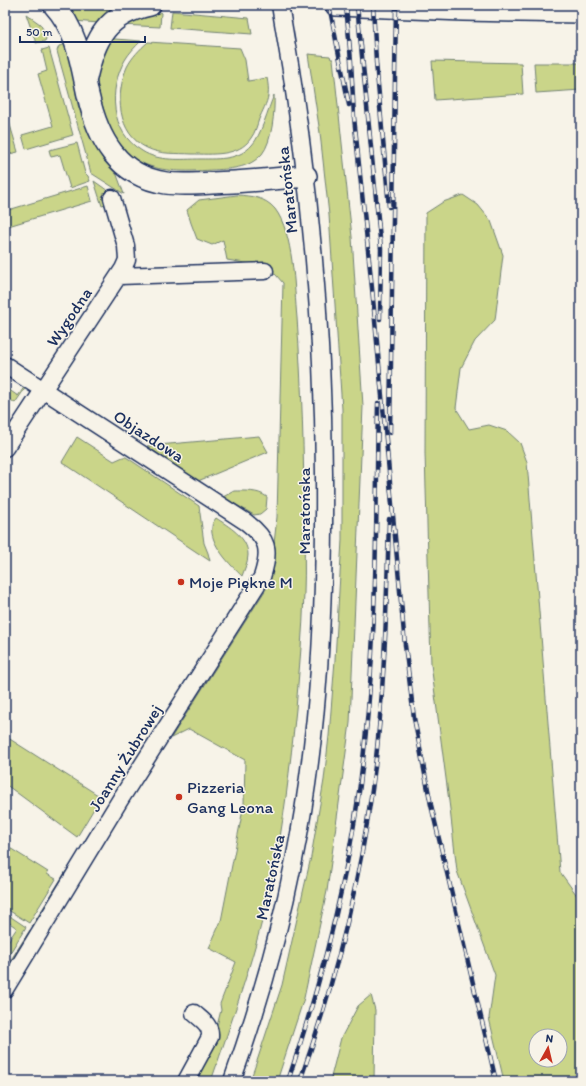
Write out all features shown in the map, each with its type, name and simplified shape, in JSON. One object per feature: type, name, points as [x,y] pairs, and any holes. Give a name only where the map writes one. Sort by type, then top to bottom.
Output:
[{"type":"main road","points":[[54,5],[62,14],[73,35],[100,134],[118,160],[131,170],[140,176],[167,183],[183,184],[220,183],[306,176]]},
{"type":"main road","points":[[85,79],[92,54],[104,31],[110,24],[136,8],[150,5]]},
{"type":"main road","points":[[336,5],[463,10],[581,12]]},
{"type":"street","name":"Maratońska","points":[[232,1081],[257,1006],[283,912],[301,823],[316,706],[322,607],[324,436],[318,321],[306,176],[280,5]]},
{"type":"street","name":"Wygodna","points":[[5,448],[124,269],[127,260],[126,246],[112,198]]},
{"type":"street","points":[[119,276],[264,271]]},
{"type":"street","name":"Objazdowa","points":[[5,365],[246,522],[258,531],[266,546]]},
{"type":"street","name":"Joanny Żubrowej","points":[[5,989],[120,800],[262,576],[265,568],[266,546]]},
{"type":"street","points":[[186,1081],[210,1037],[208,1025],[194,1013]]},
{"type":"green space","points":[[64,5],[123,5],[99,23],[74,21]]},
{"type":"green space","points":[[159,11],[161,13],[160,27],[121,25],[149,13]]},
{"type":"green space","points":[[172,11],[249,18],[252,34],[170,28]]},
{"type":"green space","points":[[26,14],[40,24],[47,36],[45,41],[36,43]]},
{"type":"green space","points":[[115,39],[141,41],[130,52],[125,60],[116,84],[114,97],[118,122],[123,133],[131,143],[149,155],[163,158],[215,159],[228,158],[241,154],[255,141],[274,95],[274,109],[270,134],[262,154],[251,163],[238,167],[192,171],[174,171],[158,168],[144,164],[131,156],[120,145],[111,130],[97,84],[97,75],[107,40]]},
{"type":"green space","points":[[148,42],[240,48],[245,60],[248,81],[267,78],[268,87],[266,105],[254,134],[246,144],[239,149],[224,153],[192,154],[158,152],[137,142],[124,123],[120,101],[121,89],[123,78],[129,63],[136,53]]},
{"type":"green space","points":[[68,44],[78,105],[89,135],[104,161],[117,175],[124,194],[91,173],[57,51],[59,46]]},
{"type":"green space","points":[[49,48],[73,135],[26,149],[22,135],[53,126],[38,74],[47,71],[42,50]]},
{"type":"green space","points":[[308,54],[330,56],[331,59],[333,59],[352,237],[363,406],[350,723],[327,891],[304,998],[277,1081],[250,1081],[282,985],[311,857],[324,780],[329,736],[342,540],[342,409],[329,215],[320,133]]},
{"type":"green space","points":[[432,61],[521,63],[523,94],[435,100]]},
{"type":"green space","points":[[534,63],[581,63],[581,90],[536,93]]},
{"type":"green space","points":[[5,108],[18,152],[5,155]]},
{"type":"green space","points":[[77,143],[85,173],[90,181],[70,188],[60,155],[51,157],[49,150]]},
{"type":"green space","points":[[94,181],[111,193],[102,196],[105,205],[102,206]]},
{"type":"green space","points":[[88,186],[92,201],[5,227],[5,211]]},
{"type":"green space","points":[[237,195],[253,197],[271,205],[281,220],[290,246],[299,344],[304,471],[302,637],[296,709],[286,795],[280,838],[266,906],[244,982],[211,1081],[193,1081],[212,1046],[221,1010],[220,1004],[236,962],[209,948],[221,921],[244,804],[245,760],[189,729],[171,738],[266,589],[270,579],[277,517],[283,283],[269,267],[227,260],[223,240],[212,245],[197,239],[187,210],[199,200]]},
{"type":"green space","points":[[463,195],[478,205],[491,221],[503,255],[495,320],[475,341],[461,368],[456,408],[469,429],[489,425],[507,431],[520,443],[527,462],[560,872],[581,901],[581,1081],[504,1081],[489,1018],[495,975],[457,871],[431,664],[425,453],[426,213],[443,202]]},
{"type":"green space","points":[[25,386],[26,387],[15,403],[5,396],[5,387],[18,396]]},
{"type":"green space","points":[[259,436],[268,452],[198,481],[147,446]]},
{"type":"green space","points":[[77,437],[114,461],[126,457],[199,506],[204,543],[210,561],[62,462]]},
{"type":"green space","points":[[234,491],[251,491],[260,493],[267,497],[266,509],[260,514],[254,515],[223,497]]},
{"type":"green space","points":[[216,518],[241,537],[245,543],[248,558],[242,576],[217,547],[212,533],[213,522]]},
{"type":"green space","points":[[5,736],[101,797],[77,837],[5,784]]},
{"type":"green space","points":[[5,845],[48,872],[47,874],[56,879],[29,923],[5,908]]},
{"type":"green space","points":[[66,871],[69,873],[35,928],[32,926]]},
{"type":"green space","points":[[5,913],[26,927],[5,961],[5,946],[17,928],[5,920]]},
{"type":"green space","points":[[30,930],[33,931],[5,976],[5,969]]},
{"type":"green space","points":[[371,995],[375,1010],[374,1081],[330,1081],[341,1038],[358,1006]]},
{"type":"railway","points":[[329,5],[349,105]]},
{"type":"railway","points":[[346,5],[354,117],[372,288],[405,645],[414,718],[431,805],[496,1081]]},
{"type":"railway","points":[[357,5],[381,249],[380,319]]},
{"type":"railway","points":[[373,5],[376,62],[389,207]]},
{"type":"railway","points":[[390,433],[396,5]]},
{"type":"railway","points":[[288,1081],[326,956],[346,871],[360,784],[369,699],[374,615],[378,403]]},
{"type":"railway","points":[[300,1081],[314,1041],[338,959],[357,875],[372,791],[384,663],[389,519]]},
{"type":"place","name":"Moje Piękne M","points":[[181,582]]},
{"type":"place","name":"Pizzeria Gang Leona","points":[[179,797]]}]
